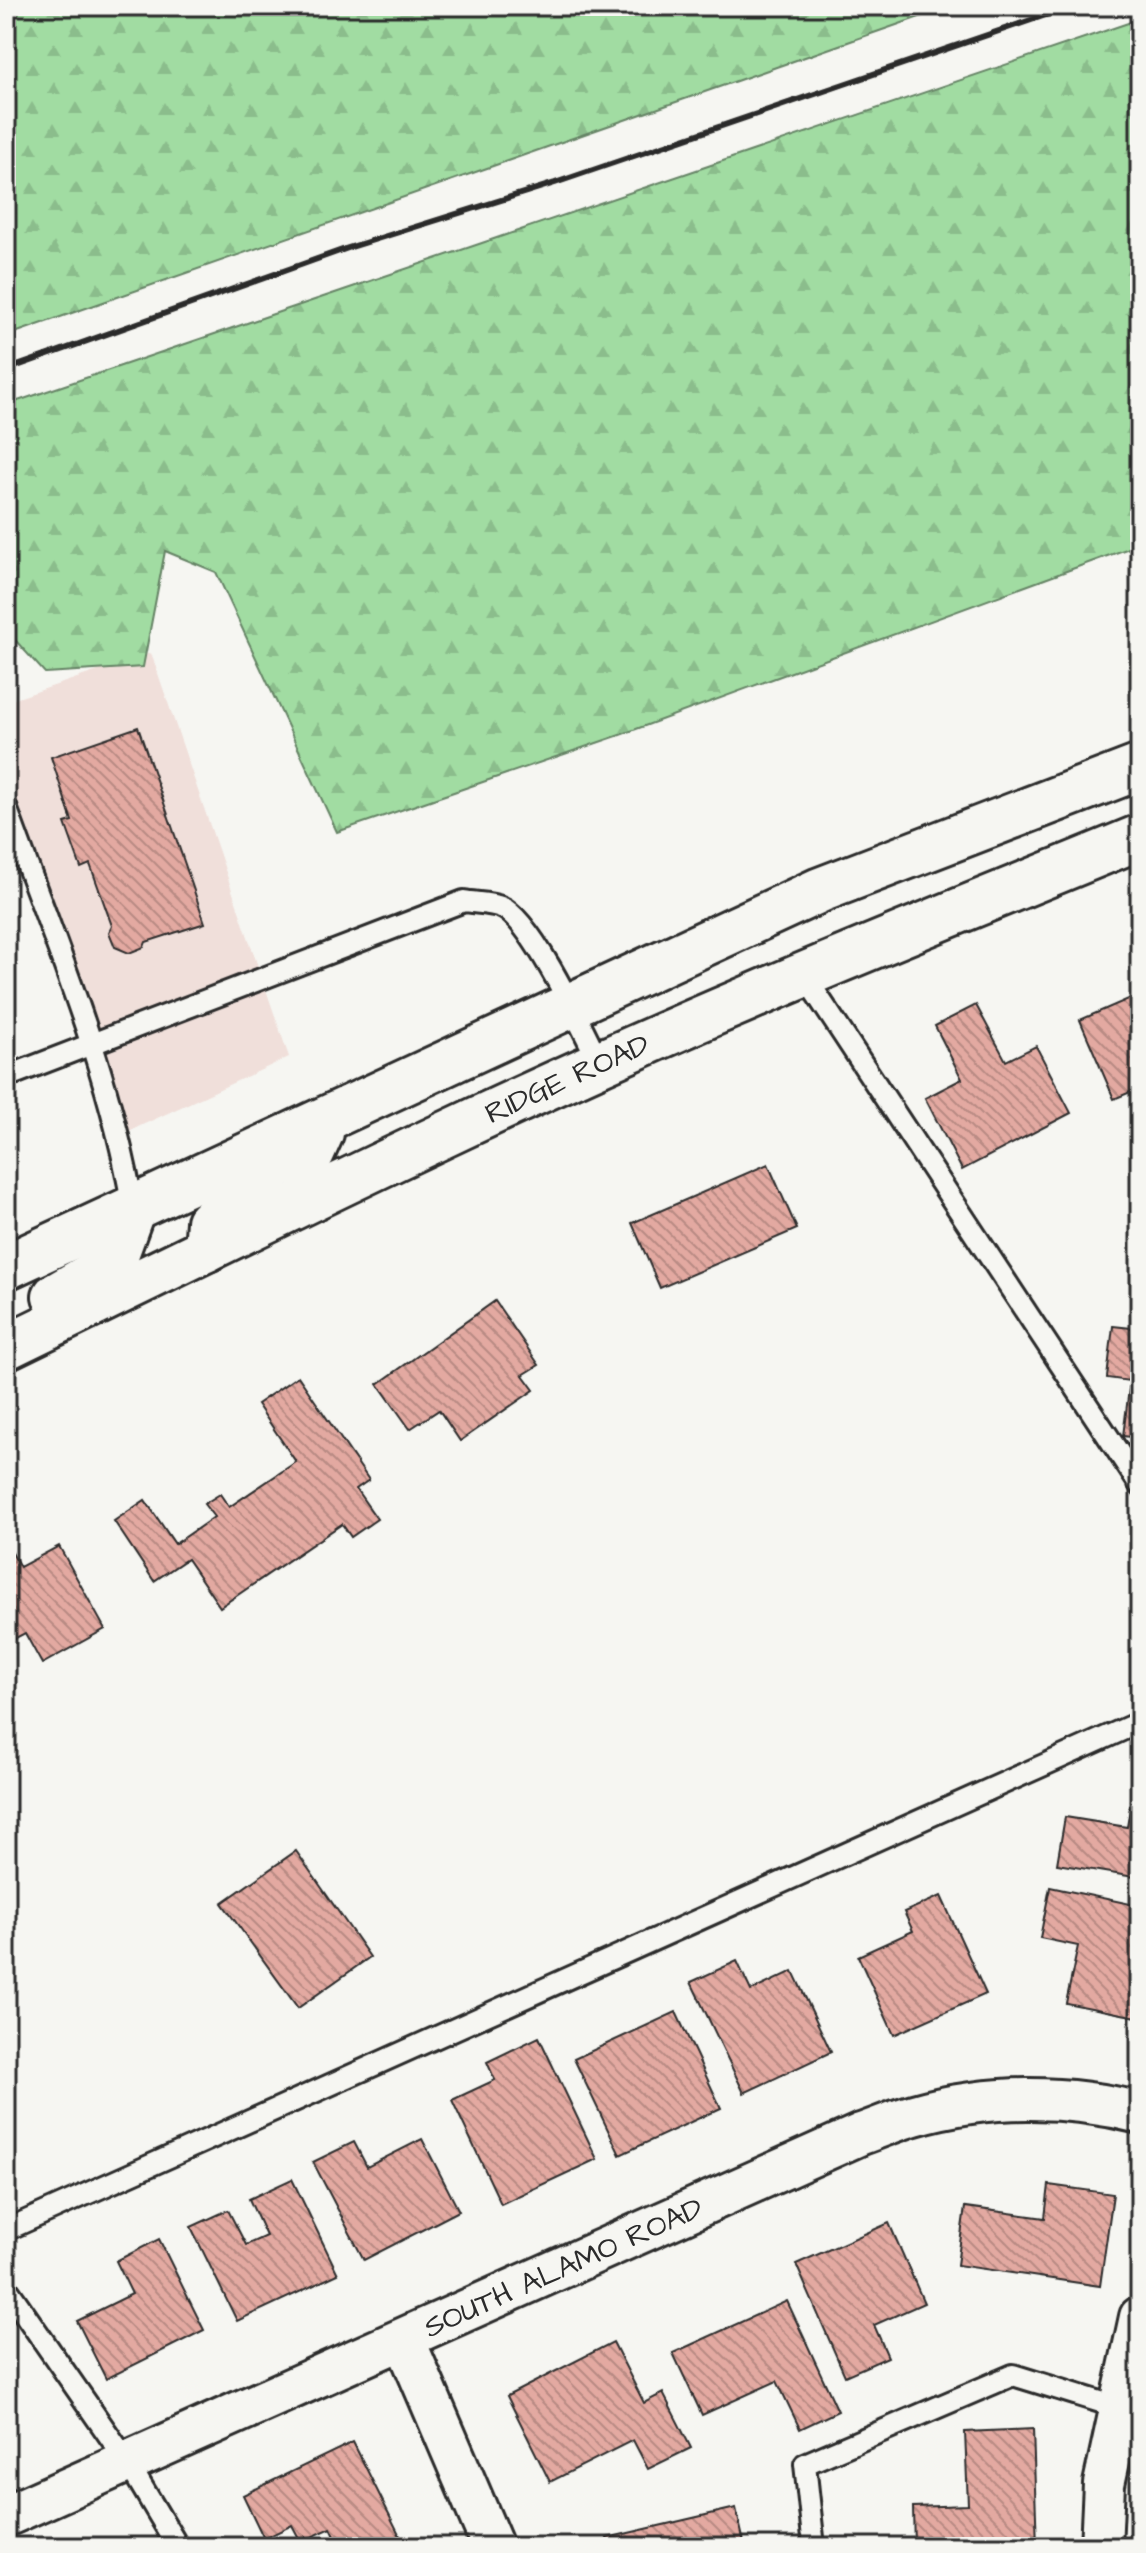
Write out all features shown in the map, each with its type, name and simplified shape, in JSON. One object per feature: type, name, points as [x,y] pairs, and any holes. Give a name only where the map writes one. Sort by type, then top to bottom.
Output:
[{"type":"main road","points":[[6,1267],[820,890],[1140,767]]},
{"type":"main road","name":"RIDGE ROAD","points":[[6,1347],[456,1129],[600,1064],[804,975],[1140,837]]},
{"type":"main road","points":[[207,1249],[209,1222],[223,1208],[312,1153],[329,1116]]},
{"type":"main road","points":[[6,1332],[14,1317],[98,1271],[117,1252],[133,1208]]},
{"type":"street","name":"SOUTH ALAMO ROAD","points":[[6,2516],[861,2134],[914,2115],[1013,2099],[1062,2100],[1114,2106],[1140,2113]]},
{"type":"street","points":[[1101,2547],[1104,2484],[1140,2317]]},
{"type":"street","points":[[404,2339],[493,2547]]},
{"type":"lane","points":[[6,807],[91,1043],[124,1158],[133,1208]]},
{"type":"lane","points":[[6,1077],[464,901],[503,907],[531,936],[600,1064]]},
{"type":"lane","points":[[804,975],[1140,1485]]},
{"type":"lane","points":[[6,2230],[1140,1722]]},
{"type":"lane","points":[[6,2287],[128,2463],[178,2547]]},
{"type":"lane","points":[[814,2547],[805,2464],[1013,2375],[1120,2408]]},
{"type":"shaded area","points":[[151,653],[289,1057],[112,1139],[6,828],[6,702]]},
{"type":"green space","points":[[6,6],[951,6],[6,336]]},
{"type":"green space","points":[[1140,19],[1140,544],[620,735],[337,832],[216,572],[165,551],[143,667],[45,673],[6,630],[6,405]]},
{"type":"building","points":[[138,727],[205,923],[146,942],[144,947],[129,953],[115,947],[109,932],[112,926],[90,864],[81,868],[65,823],[72,821],[51,757]]},
{"type":"building","points":[[1140,994],[1140,1088],[1114,1099],[1080,1020]]},
{"type":"building","points":[[976,1005],[1006,1061],[1036,1046],[1071,1113],[962,1170],[925,1098],[962,1079],[935,1026]]},
{"type":"building","points":[[768,1164],[797,1229],[660,1288],[632,1223]]},
{"type":"building","points":[[495,1301],[539,1365],[523,1375],[534,1390],[460,1441],[439,1410],[410,1429],[378,1384]]},
{"type":"building","points":[[1113,1326],[1140,1329],[1140,1438],[1123,1436],[1130,1381],[1107,1378]]},
{"type":"building","points":[[298,1376],[369,1480],[356,1489],[377,1519],[351,1537],[342,1524],[220,1607],[187,1559],[154,1581],[114,1521],[145,1500],[175,1544],[214,1517],[204,1504],[220,1494],[229,1507],[296,1462],[257,1404]]},
{"type":"building","points":[[6,1542],[20,1567],[59,1546],[105,1629],[42,1664],[25,1633],[6,1643]]},
{"type":"building","points":[[1140,1749],[1140,1878],[1057,1864],[1065,1817],[1127,1827]]},
{"type":"building","points":[[296,1851],[370,1957],[298,2008],[222,1903]]},
{"type":"building","points":[[1050,1887],[1140,1906],[1140,2003],[1137,2017],[1066,2003],[1078,1946],[1040,1938]]},
{"type":"building","points":[[941,1896],[986,1994],[894,2035],[858,1956],[913,1931],[904,1912]]},
{"type":"building","points":[[737,1961],[751,1991],[793,1971],[831,2052],[744,2093],[691,1982]]},
{"type":"building","points":[[676,2012],[721,2108],[620,2155],[574,2059]]},
{"type":"building","points":[[539,2037],[597,2159],[501,2204],[452,2100],[495,2080],[487,2062]]},
{"type":"building","points":[[422,2139],[459,2211],[364,2260],[313,2162],[354,2142],[367,2167]]},
{"type":"building","points":[[292,2179],[338,2274],[237,2321],[191,2227],[228,2210],[246,2245],[266,2236],[249,2199]]},
{"type":"building","points":[[1049,2185],[1113,2194],[1100,2286],[957,2265],[965,2207],[1045,2218]]},
{"type":"building","points":[[889,2223],[924,2303],[874,2325],[888,2357],[845,2376],[796,2264]]},
{"type":"building","points":[[159,2239],[204,2330],[106,2379],[77,2321],[132,2294],[116,2261]]},
{"type":"building","points":[[787,2301],[838,2411],[800,2429],[777,2381],[702,2415],[673,2353]]},
{"type":"building","points":[[613,2342],[644,2403],[663,2393],[691,2448],[648,2469],[633,2440],[550,2482],[507,2396]]},
{"type":"building","points":[[1033,2429],[1037,2547],[914,2547],[913,2507],[968,2505],[965,2432]]},
{"type":"building","points":[[353,2442],[403,2542],[393,2547],[340,2547],[331,2528],[301,2542],[292,2525],[264,2539],[243,2495]]},
{"type":"building","points":[[736,2508],[745,2547],[609,2547],[607,2538]]},
{"type":"railway","points":[[6,370],[348,248],[555,183],[1072,6]]}]
